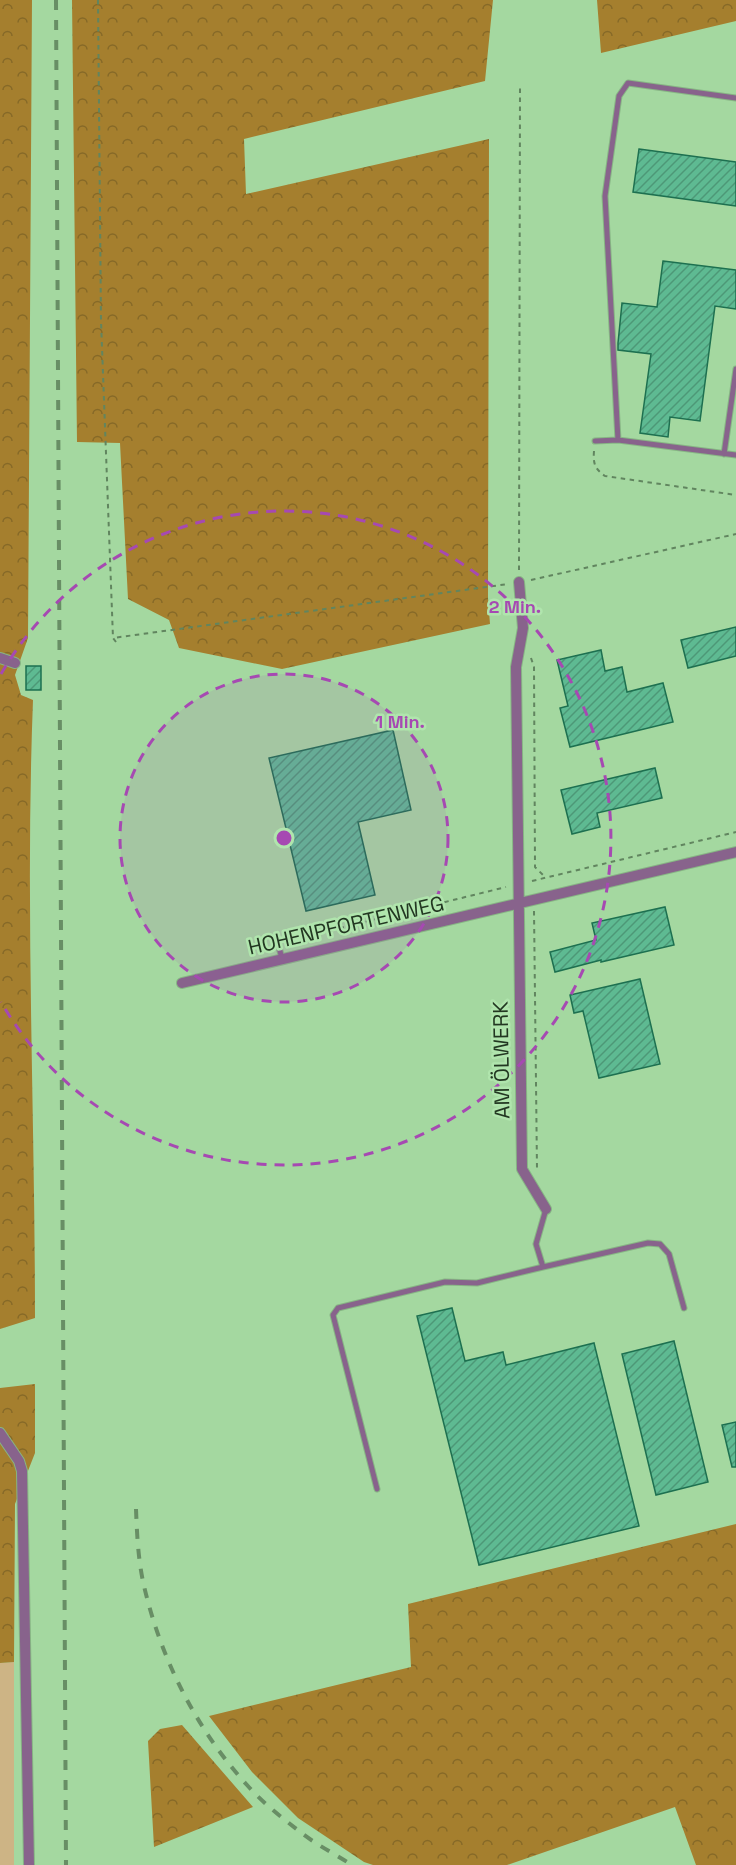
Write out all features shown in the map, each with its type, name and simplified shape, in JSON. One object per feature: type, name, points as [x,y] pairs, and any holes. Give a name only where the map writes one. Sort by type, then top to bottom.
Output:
[{"type":"street","points":[[519,582],[522,628],[516,667],[519,903]]},
{"type":"street","points":[[0,658],[15,663]]},
{"type":"street","name":"HOHENPFORTENWEG","points":[[182,983],[736,852]]},
{"type":"street","name":"AM ÖLWERK","points":[[519,903],[522,1168],[546,1209]]},
{"type":"street","points":[[0,1432],[19,1461],[22,1471],[29,1865]]},
{"type":"lane","points":[[618,440],[605,196],[619,96],[628,83],[736,98]]},
{"type":"lane","points":[[724,454],[736,369]]},
{"type":"lane","points":[[595,441],[618,440],[736,455]]},
{"type":"lane","points":[[279,943],[282,960]]},
{"type":"lane","points":[[543,1267],[536,1244],[546,1209]]},
{"type":"lane","points":[[377,1489],[333,1315],[338,1308],[445,1282],[477,1283],[648,1243],[660,1245],[669,1254],[684,1308]]},
{"type":"path","points":[[98,0],[101,321],[113,638],[116,642]]},
{"type":"path","points":[[519,582],[520,87]]},
{"type":"path","points":[[595,441],[593,459],[596,470],[605,476],[736,495]]},
{"type":"path","points":[[113,638],[519,582],[736,534]]},
{"type":"path","points":[[531,657],[534,667],[535,867],[546,878]]},
{"type":"path","points":[[534,900],[537,1170]]},
{"type":"shaded area","points":[[14,1662],[14,1865],[0,1865],[0,1663]]},
{"type":"green space","points":[[0,0],[32,0],[28,638],[15,675],[21,695],[33,700],[30,932],[35,1318],[0,1329]]},
{"type":"green space","points":[[72,0],[493,0],[485,81],[244,139],[246,194],[489,139],[488,598],[490,624],[282,669],[179,648],[169,620],[128,599],[120,443],[77,442]]},
{"type":"green space","points":[[597,0],[736,0],[736,21],[601,53]]},
{"type":"green space","points":[[35,1384],[35,1453],[15,1504],[14,1662],[0,1663],[0,1388]]},
{"type":"green space","points":[[736,1524],[736,1865],[696,1865],[675,1807],[507,1865],[373,1865],[364,1862],[298,1818],[252,1772],[209,1716],[411,1667],[408,1604]]},
{"type":"green space","points":[[182,1725],[253,1807],[154,1847],[148,1741],[160,1729]]},
{"type":"building","points":[[639,149],[736,162],[736,206],[633,192]]},
{"type":"building","points":[[663,261],[736,270],[736,309],[715,306],[700,421],[670,417],[668,437],[640,433],[651,354],[618,350],[622,303],[657,307]]},
{"type":"building","points":[[736,627],[736,656],[688,668],[681,640]]},
{"type":"building","points":[[601,650],[605,671],[622,667],[627,692],[663,683],[673,722],[570,747],[560,708],[568,706],[557,660]]},
{"type":"building","points":[[26,666],[41,666],[41,690],[26,690]]},
{"type":"building","points":[[393,730],[411,810],[358,822],[375,895],[306,911],[269,758]]},
{"type":"building","points":[[655,768],[662,798],[597,813],[600,827],[572,834],[561,790]]},
{"type":"building","points":[[665,907],[674,945],[555,972],[550,952],[596,940],[592,923]]},
{"type":"building","points":[[640,979],[660,1064],[599,1078],[583,1011],[574,1013],[570,995]]},
{"type":"building","points":[[452,1308],[465,1361],[503,1352],[506,1365],[594,1343],[639,1526],[479,1565],[417,1316]]},
{"type":"building","points":[[674,1341],[708,1482],[656,1495],[622,1354]]},
{"type":"building","points":[[736,1422],[736,1467],[732,1467],[722,1425]]},
{"type":"railway","points":[[56,0],[66,1865]]},
{"type":"railway","points":[[136,1509],[140,1567],[151,1613],[171,1666],[196,1717],[229,1763],[259,1797],[305,1836],[352,1865]]}]
